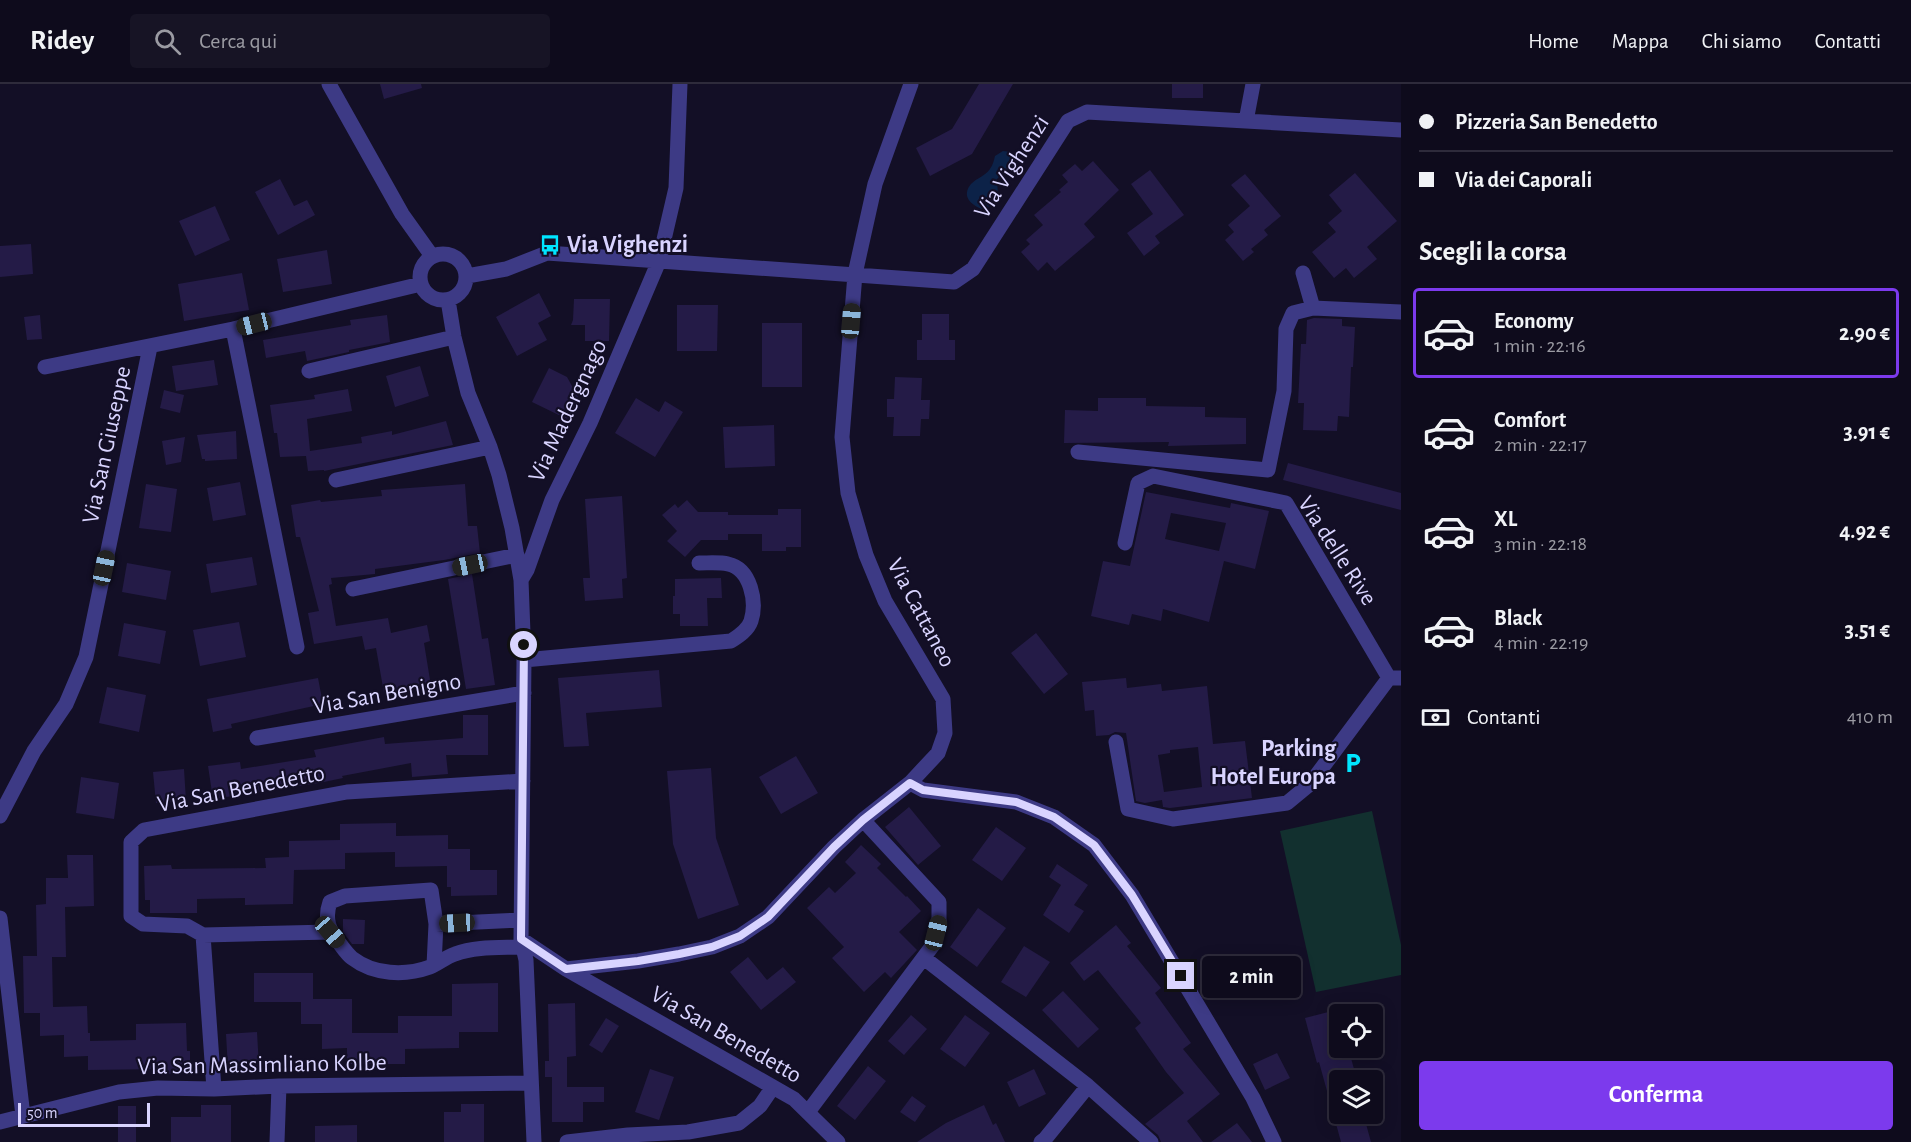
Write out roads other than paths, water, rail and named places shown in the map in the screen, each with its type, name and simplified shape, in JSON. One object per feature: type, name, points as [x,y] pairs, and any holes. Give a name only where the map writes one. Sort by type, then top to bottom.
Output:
[{"type":"street","points":[[329,84],[402,214],[432,256]]},
{"type":"street","name":"Via Madergnago","points":[[520,580],[526,570],[552,500],[590,423],[659,261],[676,188],[680,84]]},
{"type":"street","name":"Via Cattaneo","points":[[566,969],[679,954],[712,947],[740,936],[768,917],[834,847],[863,820],[910,783],[938,753],[945,733],[943,699],[885,601],[866,555],[848,493],[842,437],[855,274],[874,184],[911,84]]},
{"type":"street","points":[[1246,121],[1253,84]]},
{"type":"street","name":"Via Vighenzi","points":[[467,276],[506,269],[547,254],[954,282],[973,269],[1068,121],[1087,112],[1401,130]]},
{"type":"street","points":[[441,253],[450,254],[459,259],[465,266],[467,276],[464,288],[454,298],[436,299],[427,294],[421,284],[420,271],[427,260],[441,253]]},
{"type":"street","points":[[1303,273],[1313,308]]},
{"type":"street","points":[[45,367],[234,329],[421,284]]},
{"type":"street","points":[[447,300],[468,393],[499,475],[517,555],[520,580],[524,660],[521,920],[534,1142]]},
{"type":"street","points":[[1078,452],[1268,470],[1284,391],[1286,329],[1293,313],[1313,308],[1401,312]]},
{"type":"street","points":[[234,329],[297,647]]},
{"type":"street","points":[[309,371],[454,338]]},
{"type":"street","name":"Via San Giuseppe","points":[[0,816],[34,751],[66,704],[86,657],[150,347]]},
{"type":"street","points":[[336,480],[490,447]]},
{"type":"street","name":"Via delle Rive","points":[[1116,742],[1128,809],[1173,819],[1287,803],[1310,784],[1395,678],[1286,502],[1153,476],[1138,483],[1125,543]]},
{"type":"street","points":[[353,589],[517,555]]},
{"type":"street","points":[[524,660],[731,641],[751,622],[752,589],[739,569],[730,564],[699,563]]},
{"type":"street","name":"Via San Benigno","points":[[257,738],[524,693]]},
{"type":"street","name":"Via San Benedetto","points":[[203,935],[187,926],[143,924],[131,916],[131,842],[144,830],[347,792],[523,781]]},
{"type":"street","points":[[910,783],[923,790],[1016,802],[1054,817],[1094,845],[1132,895],[1253,1098],[1274,1142]]},
{"type":"street","points":[[808,1112],[933,945],[939,921],[939,902],[863,820]]},
{"type":"street","points":[[434,965],[436,924],[430,890],[345,896],[330,902],[327,910],[330,932],[351,958],[370,968],[392,973],[415,972],[434,965],[453,954],[471,950],[524,949]]},
{"type":"street","points":[[0,918],[23,1116]]},
{"type":"street","points":[[436,924],[521,920]]},
{"type":"street","points":[[214,1089],[203,935],[330,932]]},
{"type":"street","name":"Via San Benedetto","points":[[524,949],[566,969],[795,1099],[838,1142]]},
{"type":"street","points":[[924,958],[1088,1086],[1151,1142]]},
{"type":"street","name":"Via San Massimliano Kolbe","points":[[0,1122],[119,1092],[158,1088],[530,1083]]},
{"type":"street","points":[[277,1142],[279,1086]]},
{"type":"street","points":[[567,1142],[628,1135],[688,1132],[739,1123],[760,1106],[773,1086]]},
{"type":"street","points":[[1041,1142],[1088,1086]]},
{"type":"water","points":[[1003,151],[1011,152],[1015,159],[1015,167],[997,179],[998,195],[993,205],[982,209],[974,205],[967,196],[968,188],[988,171],[995,156]]},
{"type":"place","name":"Via Vighenzi","points":[[550,245]]},
{"type":"place","name":"Parking Hotel Europa","points":[[1353,763]]}]
